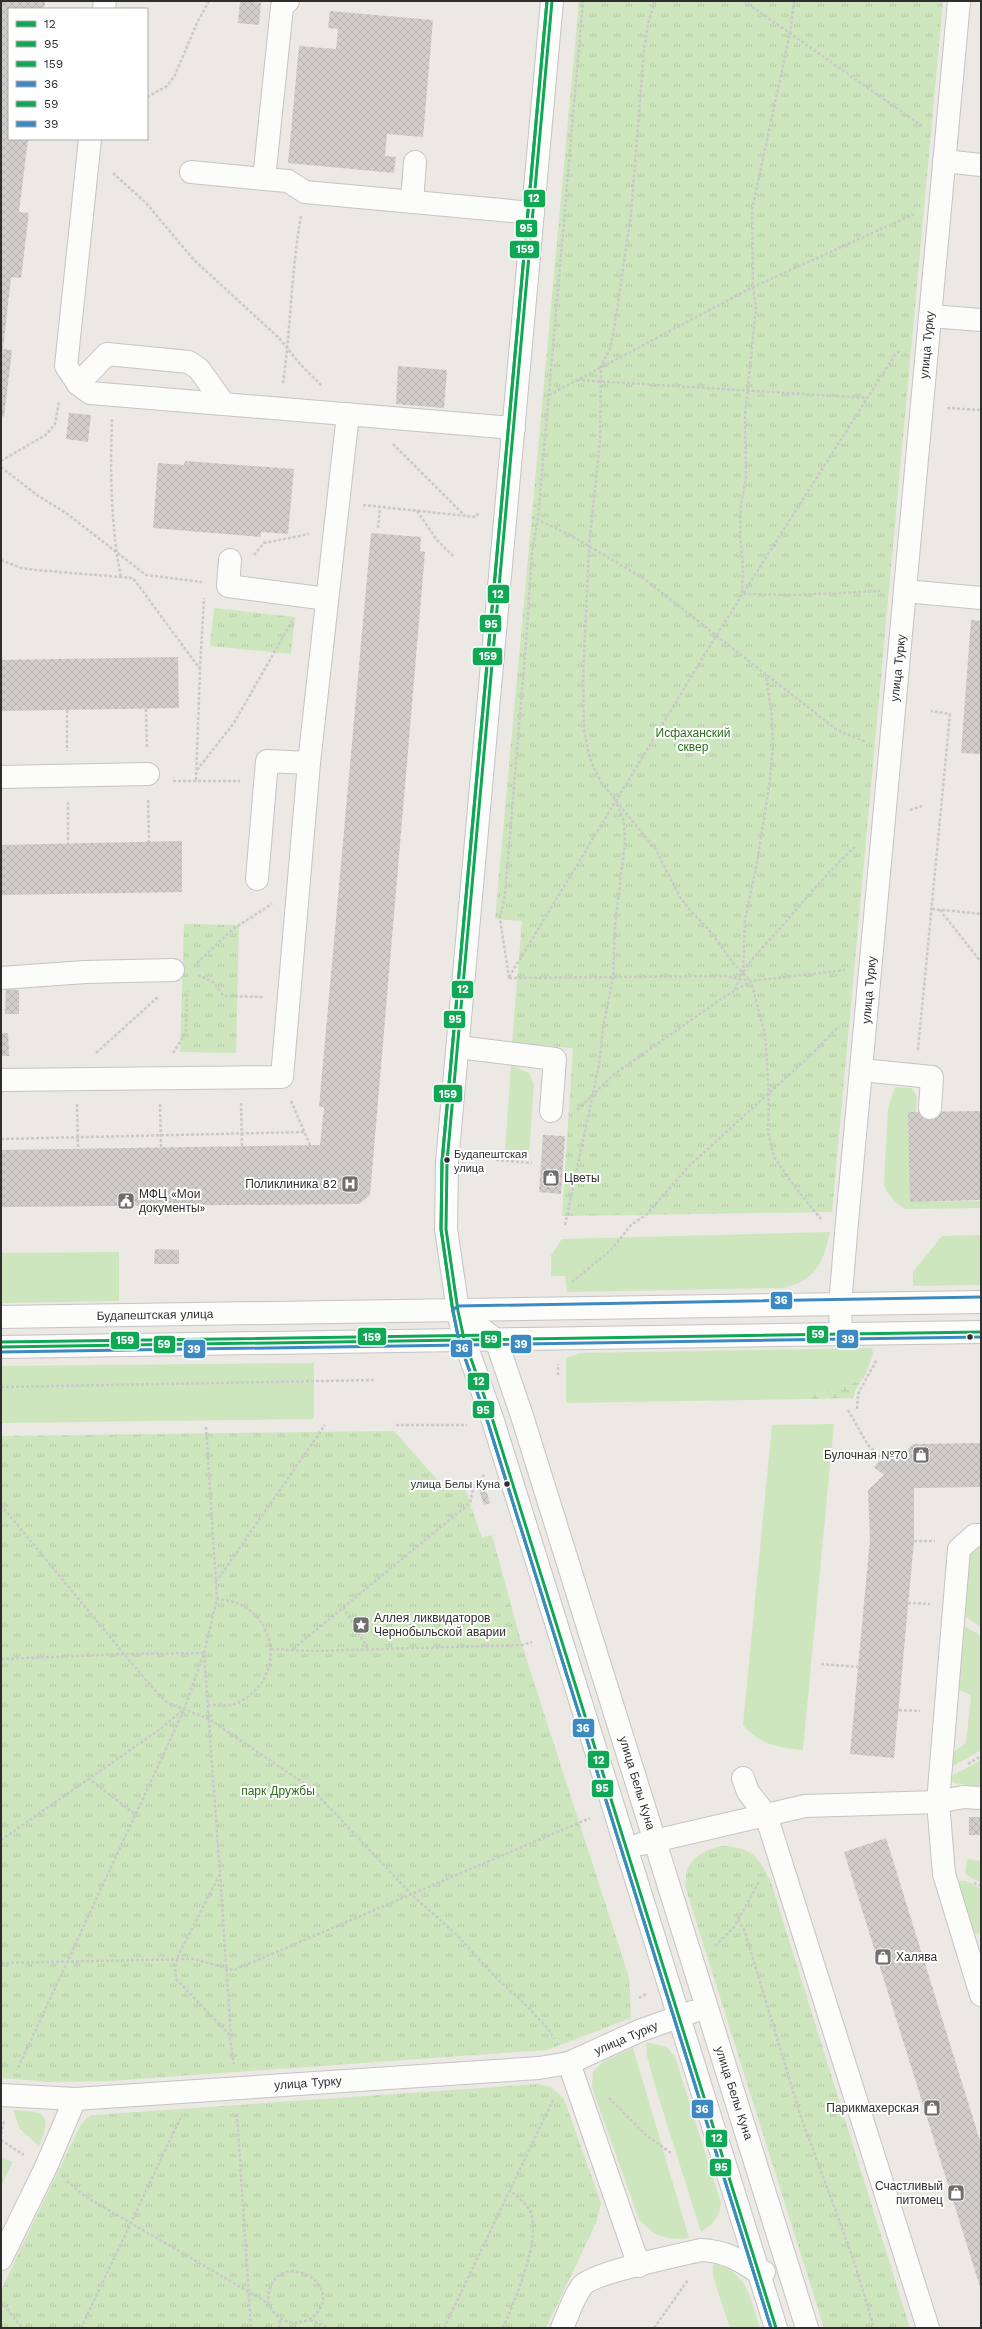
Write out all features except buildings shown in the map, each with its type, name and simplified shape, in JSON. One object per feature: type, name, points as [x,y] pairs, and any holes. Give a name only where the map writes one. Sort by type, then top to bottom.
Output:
[{"type":"street","points":[[264,179],[282,7],[288,1]]},
{"type":"street","points":[[552,1],[458,1047],[446,1198],[446,1229],[458,1311],[464,1340],[493,1421],[776,2328]]},
{"type":"street","name":"улица Турку","points":[[840,1334],[840,1305],[959,1]]},
{"type":"street","points":[[89,147],[66,366],[78,384],[90,393],[514,428]]},
{"type":"street","points":[[944,161],[981,165]]},
{"type":"street","points":[[412,202],[415,162]]},
{"type":"street","points":[[191,172],[288,182],[305,192],[533,213]]},
{"type":"street","points":[[930,316],[981,320]]},
{"type":"street","points":[[78,384],[107,354],[189,362],[199,369],[224,404]]},
{"type":"street","points":[[1,1080],[281,1078],[309,763],[316,597],[335,528],[348,414]]},
{"type":"street","points":[[230,560],[228,586],[316,597]]},
{"type":"street","points":[[905,591],[981,598]]},
{"type":"street","points":[[257,879],[267,761],[309,763]]},
{"type":"street","points":[[1,777],[148,774]]},
{"type":"street","points":[[1,978],[85,972],[180,970]]},
{"type":"street","points":[[458,1047],[555,1059],[551,1111]]},
{"type":"street","points":[[861,1070],[932,1077],[930,1108]]},
{"type":"street","name":"Будапештская улица","points":[[1,1318],[981,1302]]},
{"type":"street","points":[[458,1311],[496,1340]]},
{"type":"street","points":[[1,1347],[981,1332]]},
{"type":"street","name":"улица Белы Куна","points":[[496,1340],[522,1416],[808,2328]]},
{"type":"street","points":[[981,1535],[975,1535],[959,1549],[938,1802],[944,1874],[981,1995]]},
{"type":"street","points":[[743,1778],[748,1792],[766,1815],[928,2328]]},
{"type":"street","points":[[626,1847],[805,1806],[938,1802],[963,1797],[981,1798]]},
{"type":"street","name":"улица Турку","points":[[1,2095],[75,2099],[539,2068],[568,2062],[639,2030],[707,2007]]},
{"type":"street","points":[[568,2062],[639,2266]]},
{"type":"street","points":[[1,2259],[46,2167],[75,2099]]},
{"type":"street","points":[[562,2328],[582,2286],[588,2280],[639,2266],[701,2250],[717,2251],[735,2257],[759,2273],[788,2266]]},
{"type":"path","points":[[148,96],[167,86],[175,75],[208,1]]},
{"type":"path","points":[[509,978],[500,919],[507,863],[527,630],[532,551],[538,519],[583,1]]},
{"type":"path","points":[[655,1],[648,24],[644,50],[631,214],[616,317],[610,349],[601,366],[600,441],[589,546],[582,699],[584,730],[590,759],[600,781],[656,850],[680,897],[751,981],[765,1035],[769,1094],[768,1132],[774,1157],[794,1186],[824,1223]]},
{"type":"path","points":[[744,1],[926,129]]},
{"type":"path","points":[[742,594],[743,566],[740,535],[741,504],[746,478],[745,416],[756,307],[753,287],[752,210],[790,33],[794,1]]},
{"type":"path","points":[[89,147],[136,194],[194,260],[279,338],[289,351],[348,414]]},
{"type":"path","points":[[280,408],[289,351],[288,338],[294,271],[305,192]]},
{"type":"path","points":[[549,395],[601,366],[753,287],[920,211]]},
{"type":"path","points":[[509,978],[616,799],[742,594],[894,356],[902,349]]},
{"type":"path","points":[[1,461],[47,434],[55,424],[66,366]]},
{"type":"path","points":[[576,380],[601,380],[868,398]]},
{"type":"path","points":[[113,395],[113,504],[116,552],[121,578]]},
{"type":"path","points":[[945,408],[981,410]]},
{"type":"path","points":[[370,416],[384,435],[465,516]]},
{"type":"path","points":[[1,467],[146,575],[228,586]]},
{"type":"path","points":[[338,503],[476,517],[479,512]]},
{"type":"path","points":[[378,528],[380,507]]},
{"type":"path","points":[[416,511],[437,540],[453,556]]},
{"type":"path","points":[[532,517],[589,546],[643,578],[837,730],[872,744]]},
{"type":"path","points":[[230,560],[251,558],[264,543],[335,528]]},
{"type":"path","points":[[1,560],[36,570],[133,578],[200,669]]},
{"type":"path","points":[[196,781],[205,582]]},
{"type":"path","points":[[742,594],[905,591]]},
{"type":"path","points":[[197,771],[234,722],[316,597]]},
{"type":"path","points":[[743,973],[745,920],[757,863],[770,780],[772,717],[766,674]]},
{"type":"path","points":[[915,1076],[950,714],[931,711]]},
{"type":"path","points":[[148,774],[160,780],[265,782]]},
{"type":"path","points":[[565,1225],[593,1096],[613,977],[615,926],[624,842],[624,821],[616,799]]},
{"type":"path","points":[[735,990],[743,973],[821,880],[859,843]]},
{"type":"path","points":[[932,909],[981,914]]},
{"type":"path","points":[[940,910],[981,962]]},
{"type":"path","points":[[161,1147],[159,1079],[186,1032],[180,970],[213,982],[224,996],[289,998]]},
{"type":"path","points":[[509,978],[726,976],[751,981],[795,974],[852,970]]},
{"type":"path","points":[[575,1112],[614,1074],[735,990],[751,981]]},
{"type":"path","points":[[568,1285],[611,1250],[632,1225],[646,1215],[690,1165],[769,1094],[844,1021]]},
{"type":"path","points":[[240,1078],[242,1146]]},
{"type":"path","points":[[281,1078],[310,1145]]},
{"type":"path","points":[[76,1080],[78,1149]]},
{"type":"path","points":[[1,1139],[304,1132]]},
{"type":"path","points":[[496,1160],[532,1163]]},
{"type":"path","points":[[857,1409],[858,1394],[879,1356]]},
{"type":"path","points":[[558,1363],[558,1374]]},
{"type":"path","points":[[1,1387],[376,1380]]},
{"type":"path","points":[[848,1410],[868,1445],[882,1458]]},
{"type":"path","points":[[216,1582],[325,1425]]},
{"type":"path","points":[[396,1425],[467,1425]]},
{"type":"path","points":[[16,2072],[184,1710],[204,1653],[217,1599],[206,1427]]},
{"type":"path","points":[[293,1649],[470,1503],[474,1484],[484,1474]]},
{"type":"path","points":[[1,1505],[158,1694],[168,1703],[209,1719],[311,1788],[411,1894],[458,1936],[497,1979],[524,2002],[549,2030],[555,2041]]},
{"type":"path","points":[[208,1705],[231,1705],[245,1699],[257,1689],[265,1677],[272,1649],[267,1632],[254,1614],[231,1600],[217,1599]]},
{"type":"path","points":[[343,1607],[368,1649]]},
{"type":"path","points":[[272,1649],[314,1651],[522,1644],[532,1642]]},
{"type":"path","points":[[1,1659],[124,1654],[204,1653]]},
{"type":"path","points":[[204,1653],[234,2072]]},
{"type":"path","points":[[821,1664],[858,1667]]},
{"type":"path","points":[[1,1840],[159,1730],[184,1710]]},
{"type":"path","points":[[88,1778],[135,1814]]},
{"type":"path","points":[[1,1964],[68,1961],[176,1961],[193,1959],[234,1970],[590,1818]]},
{"type":"path","points":[[220,1874],[176,1961],[176,1979],[229,2034],[231,2042]]},
{"type":"path","points":[[738,1920],[744,1929],[801,2117],[853,2258],[874,2328]]},
{"type":"path","points":[[81,2328],[195,2090]]},
{"type":"path","points":[[444,2328],[555,2095]]},
{"type":"path","points":[[607,2096],[646,2135],[671,2153]]},
{"type":"path","points":[[237,2112],[251,2328]]},
{"type":"path","points":[[1,2140],[27,2157]]},
{"type":"path","points":[[64,2177],[86,2197],[249,2290],[268,2303]]},
{"type":"path","points":[[503,2328],[512,2306],[533,2242],[531,2212],[510,2190]]},
{"type":"path","points":[[654,2328],[694,2272],[701,2250]]},
{"type":"path","points":[[290,2271],[300,2271],[310,2275],[318,2283],[322,2293],[322,2303],[318,2313],[310,2320],[295,2324],[280,2320],[272,2313],[268,2303],[268,2292],[273,2283],[280,2275],[290,2271]]},
{"type":"path","points":[[1,2301],[22,2328]]},
{"type":"path","points":[[279,2328],[280,2320]]},
{"type":"path","points":[[310,2320],[330,2328]]},
{"type":"green space","name":"Исфаханский сквер","points":[[579,1],[943,1],[832,1212],[562,1216],[573,1048],[512,1043],[522,921],[495,919]]},
{"type":"green space","points":[[214,608],[295,617],[291,654],[210,646]]},
{"type":"green space","points":[[184,924],[239,925],[236,1053],[180,1052]]},
{"type":"green space","points":[[511,1065],[529,1073],[534,1084],[529,1153],[505,1152]]},
{"type":"green space","points":[[895,1087],[911,1088],[917,1096],[910,1202],[981,1201],[981,1208],[906,1209],[899,1205],[890,1196],[884,1184],[888,1108]]},
{"type":"green space","points":[[830,1232],[824,1253],[817,1268],[804,1280],[784,1288],[567,1292],[565,1276],[551,1276],[551,1255],[562,1239]]},
{"type":"green space","points":[[981,1235],[981,1285],[913,1286],[913,1272],[942,1236]]},
{"type":"green space","points":[[119,1252],[119,1301],[1,1303],[1,1253]]},
{"type":"green space","points":[[872,1348],[873,1354],[866,1373],[856,1383],[802,1399],[566,1403],[566,1358],[580,1353]]},
{"type":"green space","points":[[314,1363],[314,1419],[1,1423],[1,1366]]},
{"type":"green space","points":[[866,1373],[856,1389],[853,1398],[802,1399],[856,1383]]},
{"type":"green space","points":[[834,1424],[803,1750],[777,1746],[762,1741],[743,1725],[772,1425]]},
{"type":"green space","name":"парк Дружбы","points":[[394,1431],[441,1484],[454,1489],[465,1489],[482,1538],[492,1535],[522,1645],[629,1977],[631,2018],[547,2050],[109,2081],[50,2082],[1,2078],[1,1436]]},
{"type":"green space","points":[[981,1545],[981,1627],[961,1614],[969,1553]]},
{"type":"green space","points":[[959,1623],[981,1636],[981,1750],[948,1769],[948,1756],[966,1743],[971,1695],[955,1688]]},
{"type":"green space","points":[[981,1760],[981,1787],[954,1783],[950,1777]]},
{"type":"green space","points":[[721,1846],[740,1848],[753,1855],[758,1859],[771,1882],[910,2328],[824,2328],[686,1889],[687,1872],[689,1865],[693,1860],[705,1852]]},
{"type":"green space","points":[[967,1859],[981,1861],[981,1883],[965,1874]]},
{"type":"green space","points":[[956,1881],[966,1881],[981,1889],[981,1934],[970,1932]]},
{"type":"green space","points":[[646,2042],[667,2047],[675,2057],[721,2203],[715,2220],[701,2232],[656,2089],[647,2056]]},
{"type":"green space","points":[[633,2048],[689,2238],[674,2239],[661,2236],[650,2230],[639,2219],[592,2087],[593,2071],[604,2061]]},
{"type":"green space","points":[[538,2084],[551,2087],[564,2099],[601,2203],[597,2221],[546,2328],[1,2328],[1,2290],[80,2126],[87,2118],[93,2115]]},
{"type":"green space","points":[[13,2110],[33,2112],[43,2116],[45,2127],[39,2146],[20,2129]]},
{"type":"green space","points":[[1,2157],[13,2162],[1,2186]]},
{"type":"green space","points":[[713,2264],[724,2267],[733,2272],[740,2279],[750,2297],[760,2328],[730,2328],[713,2276]]},
{"type":"transit line","name":"95","points":[[547,1],[442,1162],[441,1229],[453,1312],[459,1341],[488,1423],[771,2328]]},
{"type":"transit line","name":"159","points":[[453,1312],[441,1229],[442,1162],[547,1]]},
{"type":"transit line","name":"12","points":[[552,1],[447,1162],[446,1229],[458,1311],[464,1339],[493,1421],[776,2328]]},
{"type":"transit line","name":"36","points":[[771,2328],[488,1423],[459,1341],[453,1310],[458,1306],[981,1297]]},
{"type":"transit line","name":"59","points":[[1,1347],[981,1332]]},
{"type":"transit line","name":"159","points":[[1,1342],[496,1335]]},
{"type":"transit line","name":"39","points":[[1,1352],[981,1337]]},
{"type":"place","name":"Будапештская улица","points":[[447,1160]]},
{"type":"place","name":"Цветы","points":[[551,1178]]},
{"type":"place","name":"Поликлиника 82","points":[[350,1184]]},
{"type":"place","name":"МФЦ «Мои документы»","points":[[126,1201]]},
{"type":"place","name":"Булочная №70","points":[[921,1455]]},
{"type":"place","name":"улица Белы Куна","points":[[507,1484]]},
{"type":"place","name":"Аллея ликвидаторов Чернобыльской аварии","points":[[361,1625]]},
{"type":"place","name":"Халява","points":[[883,1957]]},
{"type":"place","name":"Парикмахерская","points":[[932,2108]]},
{"type":"place","name":"Счастливый питомец","points":[[956,2193]]}]
